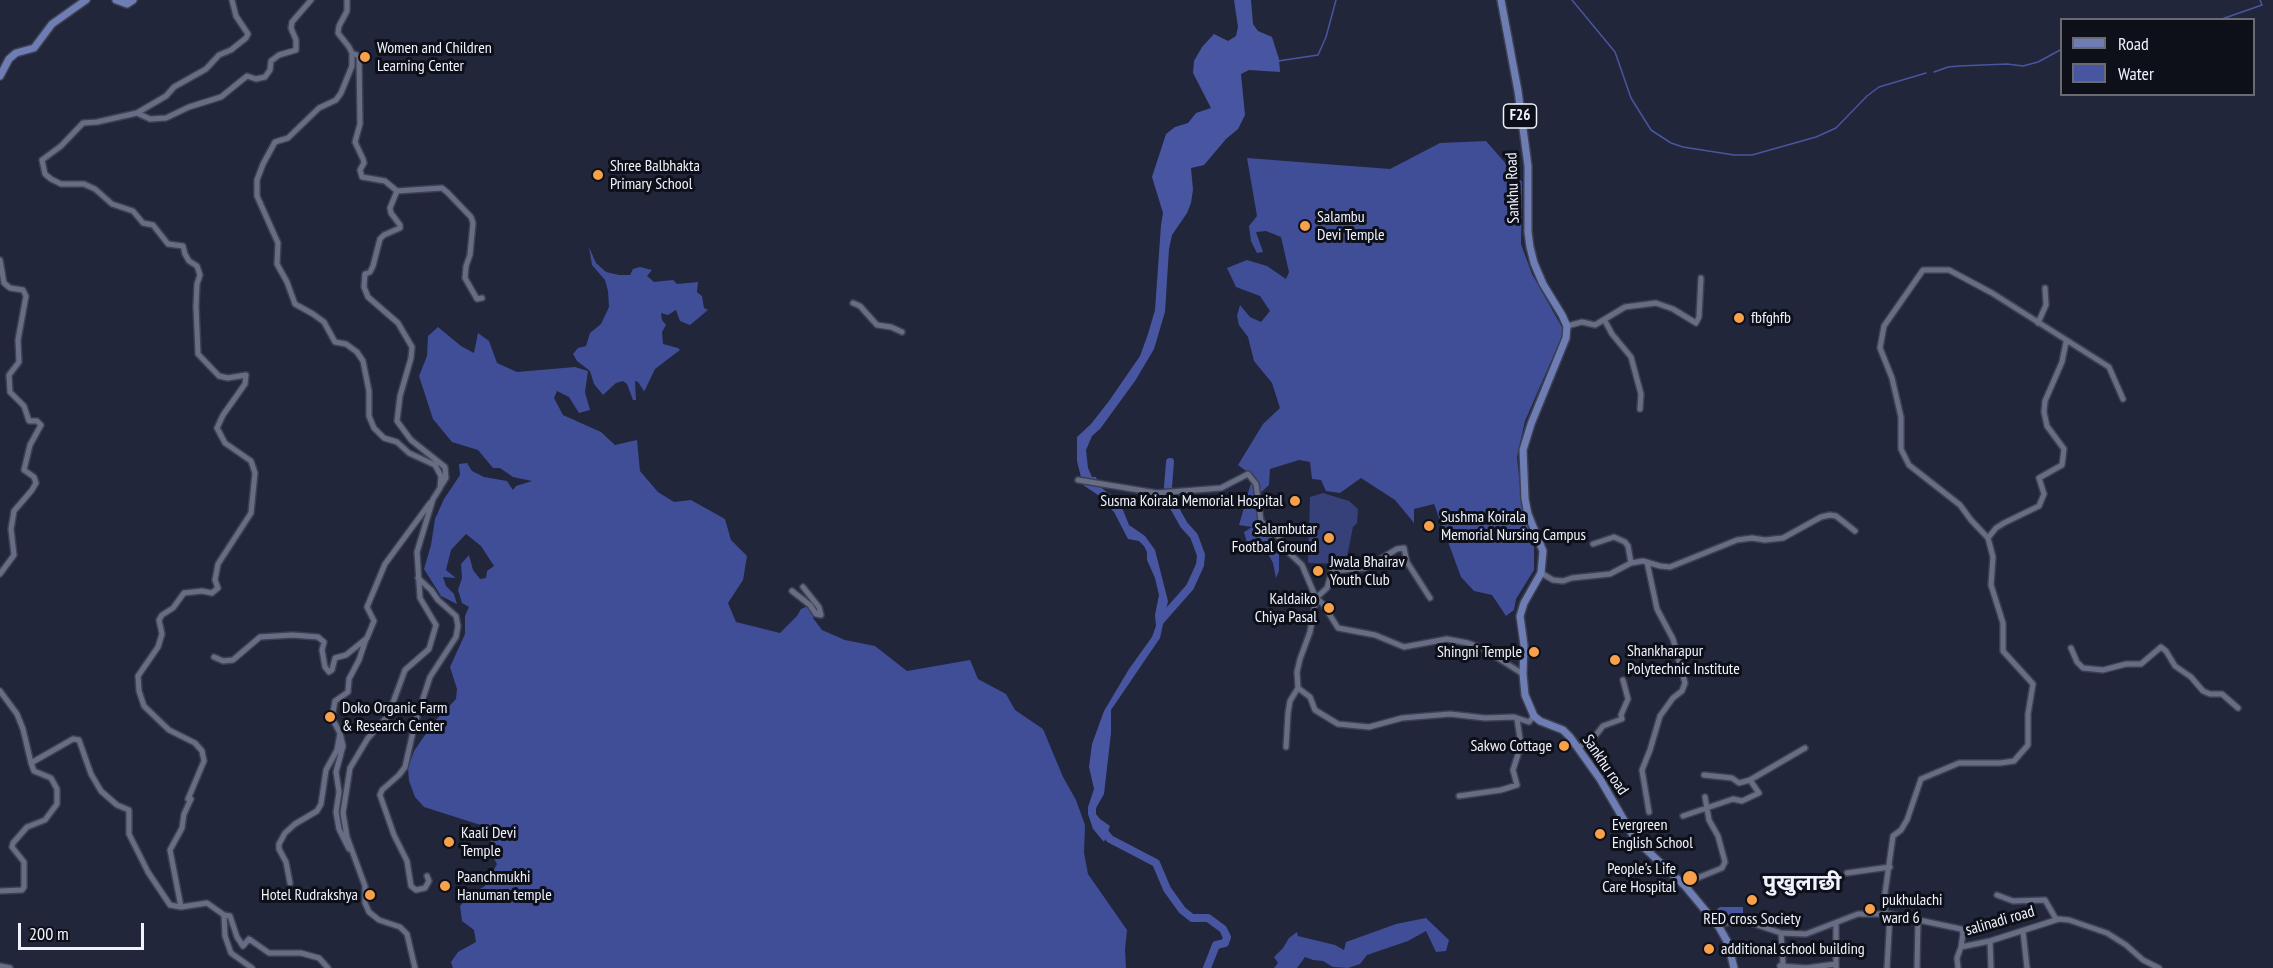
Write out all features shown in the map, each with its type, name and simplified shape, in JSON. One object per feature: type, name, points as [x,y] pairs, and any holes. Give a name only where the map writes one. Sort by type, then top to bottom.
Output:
[{"type":"main road","points":[[0,76],[9,58],[16,53],[34,48],[52,24],[86,0]]},
{"type":"main road","points":[[116,0],[130,4],[133,0]]},
{"type":"main road","name":"Sankhu Road","points":[[1501,0],[1518,91],[1528,166],[1528,232]]},
{"type":"main road","name":"Sankhu road","points":[[1528,232],[1534,263],[1567,326]]},
{"type":"main road","points":[[1534,717],[1525,695],[1524,645],[1520,616],[1524,603],[1541,573],[1543,551],[1528,514],[1525,499],[1523,450],[1531,424],[1566,338],[1567,326]]},
{"type":"main road","name":"Sankhu road","points":[[1534,717],[1563,730],[1600,779],[1635,839],[1685,886],[1719,927],[1728,943],[1734,968]]},
{"type":"street","points":[[181,907],[170,850],[182,828],[184,814],[204,761],[202,751],[195,743],[169,730],[144,706],[139,691],[138,676],[158,647],[162,634],[159,620],[162,615],[173,608],[183,593],[202,591],[212,593],[218,588],[215,580],[218,564],[251,513],[255,473],[251,461],[225,443],[218,428],[223,415],[245,384],[246,375],[228,378],[219,376],[198,354],[196,284],[200,275],[197,266],[189,261],[183,246],[168,244],[153,225],[143,223],[133,211],[112,204],[95,189],[84,184],[61,184],[51,179],[45,174],[42,160],[61,146],[83,123],[97,122],[137,112],[166,96],[174,87],[200,74],[219,55],[231,50],[246,38],[248,34],[236,16],[232,0]]},
{"type":"street","points":[[137,112],[150,119],[166,118],[189,107],[221,97],[247,76],[256,79],[265,77],[270,70],[271,61],[279,55],[296,50],[296,40],[291,28],[292,22],[311,0]]},
{"type":"street","points":[[347,0],[346,11],[338,33],[352,53],[359,56],[360,124],[356,142],[364,163],[360,170],[362,177],[368,180],[385,181],[397,191],[442,188],[471,216],[473,229],[465,278],[477,299],[482,298]]},
{"type":"street","points":[[352,53],[352,66],[336,100],[320,108],[288,138],[275,142],[257,180],[257,196],[278,243],[277,264],[295,304],[324,322],[335,342],[346,344],[357,352],[363,361],[369,391],[369,416],[374,428],[384,438],[397,442],[409,453],[435,465],[441,476],[440,488]]},
{"type":"street","points":[[356,861],[339,829],[336,813],[339,792],[336,772],[343,746],[340,733],[332,718],[335,701],[348,692],[349,679],[374,621],[367,607],[385,564],[446,478],[445,467],[411,440],[397,421],[400,396],[412,347],[398,323],[365,294],[365,274],[370,272],[373,266],[380,239],[387,233],[400,228],[390,208],[397,191]]},
{"type":"street","points":[[0,260],[4,283],[10,288],[23,290],[26,296],[18,340],[19,362],[9,375],[10,392],[24,406],[29,421],[38,421],[41,425],[30,445],[24,470],[34,477],[36,483],[14,511],[11,529],[14,555],[0,574]]},
{"type":"street","points":[[1887,968],[1888,914],[1885,893],[1893,836],[1901,830],[1906,820],[1921,779],[1959,763],[2000,764],[2014,761],[2028,745],[2028,714],[2033,684],[2003,651],[2003,623],[1991,585],[1993,557],[1988,538],[1960,505],[1906,460],[1900,442],[1901,417],[1892,378],[1881,348],[1882,332],[1890,316],[1923,270],[1949,270],[1992,293],[2066,342],[2109,367],[2123,399]]},
{"type":"street","points":[[1567,326],[1582,322],[1596,325],[1625,307],[1656,303],[1673,309],[1696,323],[1699,317],[1701,278]]},
{"type":"street","points":[[2038,323],[2046,305],[2045,288]]},
{"type":"street","points":[[853,303],[860,306],[877,325],[891,327],[902,332]]},
{"type":"street","points":[[1605,321],[1612,334],[1631,357],[1641,394],[1640,409]]},
{"type":"street","points":[[1988,538],[1996,528],[2039,506],[2044,494],[2039,478],[2062,465],[2064,449],[2047,426],[2044,412],[2045,401],[2062,362],[2066,342]]},
{"type":"street","points":[[1078,480],[1099,482],[1132,490],[1164,493],[1221,488],[1245,474],[1250,475],[1258,490],[1261,521],[1278,536],[1285,550],[1302,565],[1316,598],[1323,604],[1335,625],[1341,630],[1375,636],[1404,647],[1447,639],[1468,643],[1482,648],[1523,674]]},
{"type":"street","points":[[415,968],[407,934],[400,927],[379,920],[369,912],[365,903],[365,886],[347,837],[343,813],[350,768],[368,738],[388,716],[405,669],[429,649],[436,625],[420,598],[417,552],[433,499]]},
{"type":"street","points":[[1541,573],[1553,580],[1563,581],[1610,574],[1631,563],[1647,562],[1670,567],[1737,540],[1783,538],[1830,515],[1836,516],[1855,531]]},
{"type":"street","points":[[1593,544],[1614,537],[1625,542],[1631,563]]},
{"type":"street","points":[[1286,747],[1290,701],[1298,688],[1299,664],[1310,632],[1316,598],[1327,588],[1332,571],[1365,568],[1396,549],[1404,548],[1407,562],[1430,598]]},
{"type":"street","points":[[1647,562],[1657,609],[1673,639],[1685,683],[1682,691],[1673,698],[1660,716],[1642,770],[1649,812]]},
{"type":"street","points":[[418,578],[456,616],[458,626],[456,637],[430,677],[415,723],[405,767],[382,790],[380,795],[394,835],[407,861],[411,886],[416,890],[425,888],[429,881],[427,876]]},
{"type":"street","points":[[792,591],[810,605],[816,614],[821,615],[820,609],[803,587]]},
{"type":"street","points":[[214,657],[223,661],[233,660],[260,637],[318,637],[324,642],[322,650],[325,667],[329,672],[332,670],[335,658],[346,655],[367,638]]},
{"type":"street","points":[[2071,648],[2077,662],[2083,668],[2103,670],[2126,664],[2141,664],[2161,646],[2175,666],[2185,672],[2203,691],[2226,696],[2238,708]]},
{"type":"street","points":[[1577,748],[1592,740],[1603,726],[1622,719],[1628,699],[1623,680]]},
{"type":"street","points":[[1298,688],[1310,697],[1315,710],[1338,724],[1369,727],[1402,718],[1450,714],[1485,718],[1517,718],[1529,722],[1534,717]]},
{"type":"street","points":[[0,691],[23,729],[34,771],[51,778],[57,789],[57,804],[45,820],[27,826],[13,843],[12,847],[24,862],[24,887],[22,890],[0,891]]},
{"type":"street","points":[[1459,796],[1501,790],[1516,785],[1513,770],[1521,746],[1517,718]]},
{"type":"street","points":[[290,883],[286,862],[279,849],[279,844],[285,833],[317,811],[321,804],[326,770],[337,750],[340,733]]},
{"type":"street","points":[[31,763],[73,739],[79,740],[91,774],[101,790],[117,805],[129,810],[129,834],[148,872],[170,905],[181,907],[207,903],[224,915],[230,916],[237,938],[243,946],[249,939],[269,953],[301,953],[319,958],[328,968]]},
{"type":"street","points":[[1704,775],[1732,778],[1739,783],[1750,780],[1805,748]]},
{"type":"street","points":[[1683,816],[1733,799],[1742,801],[1759,793],[1750,780]]},
{"type":"street","points":[[1685,886],[1724,866],[1723,849],[1719,836],[1710,823],[1705,797]]},
{"type":"street","points":[[1847,873],[1890,867]]},
{"type":"street","points":[[1997,895],[2013,901],[2045,900],[2056,919]]},
{"type":"street","name":"salinadi road","points":[[1719,927],[1725,923],[1744,921],[1781,933],[1806,934],[1858,914],[1888,914],[1961,929],[1963,933],[1960,946],[1990,941],[2056,919],[2069,920],[2107,933],[2126,945],[2143,960],[2159,968]]},
{"type":"street","points":[[224,915],[225,936],[231,953],[252,968]]},
{"type":"street","points":[[1917,968],[1918,919]]},
{"type":"street","points":[[1781,933],[1783,964],[1780,967],[1836,966],[1836,922]]},
{"type":"street","points":[[2023,931],[2027,968]]},
{"type":"street","points":[[1990,941],[1991,968]]},
{"type":"street","points":[[1958,968],[1957,958],[1960,946]]},
{"type":"street","points":[[0,966],[10,968]]},
{"type":"shaded area","points":[[1486,141],[1522,182],[1521,244],[1532,274],[1563,329],[1525,421],[1517,457],[1522,507],[1534,547],[1534,570],[1516,599],[1514,610],[1506,616],[1492,595],[1474,591],[1461,577],[1434,504],[1414,509],[1414,523],[1395,500],[1361,478],[1340,493],[1326,491],[1321,480],[1312,479],[1310,462],[1299,460],[1270,469],[1269,485],[1256,497],[1260,523],[1279,546],[1279,571],[1276,578],[1273,563],[1267,552],[1255,553],[1248,546],[1244,532],[1252,527],[1239,525],[1253,476],[1238,465],[1263,424],[1280,408],[1272,383],[1254,361],[1248,337],[1239,325],[1237,316],[1240,305],[1250,317],[1261,322],[1270,311],[1260,296],[1236,287],[1227,268],[1247,260],[1267,266],[1286,279],[1289,272],[1281,237],[1266,231],[1256,232],[1263,252],[1257,253],[1251,241],[1249,226],[1257,216],[1247,158],[1390,169],[1440,143]]},
{"type":"shaded area","points":[[589,247],[596,263],[606,272],[630,275],[633,269],[640,267],[652,270],[647,276],[654,282],[673,280],[677,284],[698,282],[697,292],[702,296],[704,308],[708,310],[690,325],[680,321],[676,310],[668,315],[661,313],[666,325],[662,332],[663,344],[680,350],[655,369],[644,391],[635,381],[636,400],[633,400],[627,384],[623,381],[616,383],[603,395],[594,384],[590,371],[577,361],[573,354],[578,348],[586,346],[590,333],[601,324],[609,307],[605,280],[592,265]]},
{"type":"shaded area","points":[[438,327],[461,346],[474,353],[478,333],[489,341],[497,363],[517,372],[575,367],[588,371],[585,392],[590,410],[579,413],[569,397],[557,391],[554,398],[563,415],[601,432],[615,445],[637,440],[640,471],[658,492],[674,502],[691,500],[725,519],[731,540],[747,556],[743,580],[728,603],[736,622],[780,633],[801,609],[808,606],[822,630],[845,640],[875,646],[907,671],[970,660],[978,679],[1006,694],[1015,710],[1043,729],[1085,825],[1084,853],[1088,874],[1127,930],[1126,968],[453,968],[451,962],[458,952],[476,942],[474,930],[462,921],[460,906],[471,894],[485,886],[497,864],[490,851],[493,829],[424,807],[415,797],[409,781],[408,768],[414,751],[434,722],[456,699],[457,689],[450,667],[465,634],[465,616],[469,607],[462,603],[458,590],[462,578],[461,564],[469,555],[473,570],[480,579],[486,578],[487,571],[494,566],[481,546],[466,534],[451,550],[446,570],[456,578],[443,577],[446,586],[454,594],[457,604],[441,596],[424,569],[435,519],[444,499],[460,475],[459,464],[467,463],[472,471],[484,477],[507,481],[513,490],[516,486],[532,481],[513,477],[500,468],[493,468],[478,450],[452,442],[433,419],[419,376],[427,356],[428,336]]},
{"type":"shaded area","name":"Salambutar Footbal Ground","points":[[1323,493],[1349,501],[1358,509],[1357,523],[1353,527],[1344,564],[1308,563],[1310,497]]},
{"type":"shaded area","points":[[1426,918],[1449,940],[1446,951],[1436,952],[1426,931],[1408,941],[1367,955],[1360,964],[1348,968],[1333,967],[1323,961],[1305,957],[1297,968],[1274,968],[1278,963],[1274,957],[1289,938],[1297,932],[1298,936],[1335,945],[1344,950],[1346,942],[1396,924]]},
{"type":"water","points":[[1234,0],[1251,0],[1253,24],[1258,31],[1272,37],[1279,59],[1280,72],[1249,70],[1241,74],[1245,115],[1238,129],[1226,139],[1204,165],[1191,168],[1193,190],[1191,203],[1172,235],[1165,312],[1154,349],[1135,381],[1100,429],[1092,436],[1086,450],[1088,468],[1092,477],[1096,477],[1099,486],[1115,498],[1129,525],[1145,536],[1155,550],[1168,601],[1160,638],[1111,710],[1111,733],[1104,794],[1096,808],[1096,814],[1110,826],[1104,842],[1093,829],[1088,814],[1094,789],[1089,767],[1092,744],[1104,711],[1129,669],[1152,637],[1156,626],[1155,615],[1159,595],[1144,546],[1139,541],[1128,539],[1114,512],[1098,495],[1083,485],[1077,461],[1077,437],[1091,424],[1109,401],[1140,356],[1148,334],[1155,310],[1163,213],[1152,177],[1166,134],[1175,127],[1188,123],[1196,113],[1211,108],[1193,73],[1194,61],[1202,47],[1214,34],[1228,41],[1236,36],[1238,27]]},
{"type":"water","points":[[1743,907],[1743,917],[1721,917],[1717,909]]},
{"type":"waterway","points":[[1278,61],[1318,55],[1326,37],[1336,0]]},
{"type":"waterway","points":[[1572,0],[1615,52],[1631,98],[1651,130],[1671,143],[1683,147],[1734,155],[1752,155],[1816,137],[1836,128],[1879,87],[1926,73]]},
{"type":"waterway","points":[[2225,18],[2262,5],[2260,0]]},
{"type":"waterway","points":[[1934,72],[1959,66],[2007,64],[2023,66],[2038,62],[2060,50]]},
{"type":"waterway","points":[[1160,621],[1190,587],[1200,565],[1201,555],[1194,536],[1184,525],[1171,502],[1168,487],[1170,462]]},
{"type":"waterway","points":[[1101,828],[1110,839],[1156,863],[1167,889],[1182,910],[1192,918],[1208,918],[1223,929],[1227,937],[1225,943],[1216,945],[1207,968]]},
{"type":"place","name":"Women and Children Learning Center","points":[[365,57]]},
{"type":"place","name":"Shree Balbhakta Primary School","points":[[598,175]]},
{"type":"place","name":"Salambu Devi Temple","points":[[1305,226]]},
{"type":"place","name":"fbfghfb","points":[[1739,318]]},
{"type":"place","name":"Susma Koirala Memorial Hospital","points":[[1295,501]]},
{"type":"place","name":"Sushma Koirala Memorial Nursing Campus","points":[[1429,526]]},
{"type":"place","name":"Salambutar Footbal Ground","points":[[1329,538]]},
{"type":"place","name":"Jwala Bhairav Youth Club","points":[[1318,571]]},
{"type":"place","name":"Kaldaiko Chiya Pasal","points":[[1329,608]]},
{"type":"place","name":"Shingni Temple","points":[[1534,652]]},
{"type":"place","name":"Shankharapur Polytechnic Institute","points":[[1615,660]]},
{"type":"place","name":"Doko Organic Farm & Research Center","points":[[330,717]]},
{"type":"place","name":"Sakwo Cottage","points":[[1564,746]]},
{"type":"place","name":"Evergreen English School","points":[[1600,834]]},
{"type":"place","name":"Kaali Devi Temple","points":[[449,842]]},
{"type":"place","name":"People's Life Care Hospital","points":[[1690,878]]},
{"type":"place","name":"Paanchmukhi Hanuman temple","points":[[445,886]]},
{"type":"place","name":"Hotel Rudrakshya","points":[[370,895]]},
{"type":"place","name":"RED cross Society","points":[[1752,900]]},
{"type":"place","name":"pukhulachi ward 6","points":[[1870,909]]},
{"type":"place","name":"additional school building","points":[[1709,949]]},
{"type":"district","name":"पुखुलाछी","points":[[1802,884]]}]
